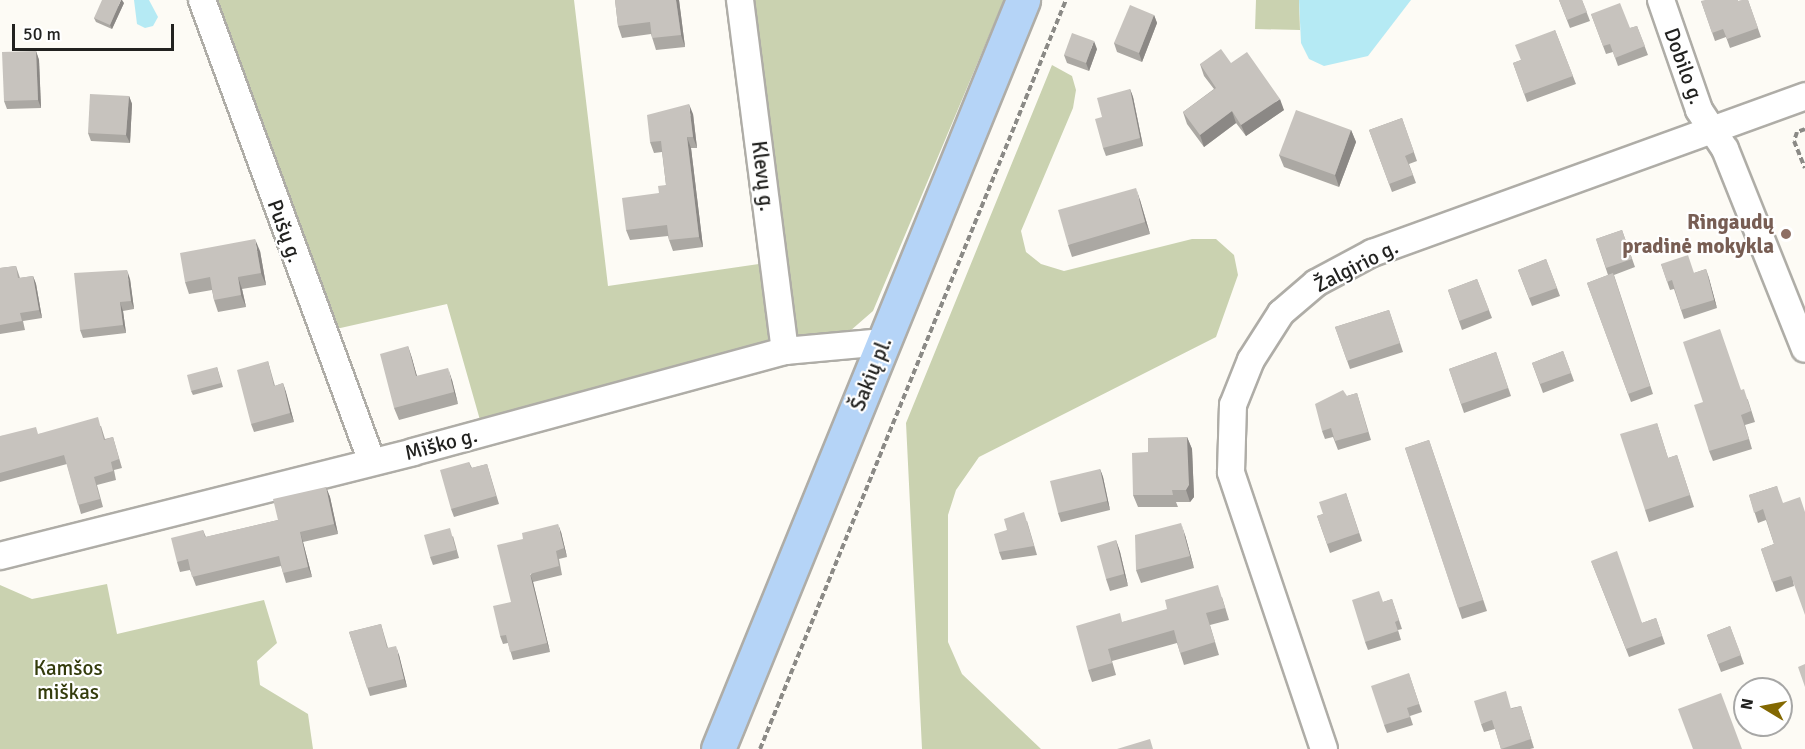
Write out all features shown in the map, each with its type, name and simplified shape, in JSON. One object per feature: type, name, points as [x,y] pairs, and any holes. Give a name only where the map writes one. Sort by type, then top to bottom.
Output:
[{"type":"main road","name":"Šakių pl.","points":[[718,749],[1023,0]]},
{"type":"street","name":"Pušų g.","points":[[202,0],[372,461]]},
{"type":"street","name":"Klevų g.","points":[[740,0],[785,351]]},
{"type":"street","name":"Dobilo g.","points":[[1661,0],[1699,110],[1725,149],[1805,349]]},
{"type":"street","name":"Žalgirio g.","points":[[1324,749],[1231,471],[1233,405],[1251,360],[1281,313],[1316,284],[1372,253],[1805,96]]},
{"type":"street","name":"Miško g.","points":[[0,556],[372,461],[785,351],[884,342]]},
{"type":"path","points":[[760,749],[1066,0]]},
{"type":"path","points":[[1805,129],[1797,132],[1794,141],[1805,168]]},
{"type":"green space","points":[[217,0],[574,0],[608,286],[787,260],[754,0],[1004,0],[873,311],[850,331],[716,359],[480,420],[447,304],[336,329]]},
{"type":"green space","points":[[1256,0],[1299,0],[1300,30],[1255,29]]},
{"type":"green space","points":[[1052,65],[1072,76],[1076,90],[1073,108],[1021,231],[1026,252],[1041,264],[1064,271],[1192,239],[1216,239],[1234,255],[1238,275],[1216,337],[979,457],[956,490],[948,515],[948,642],[962,674],[1041,749],[922,749],[906,423]]},
{"type":"green space","name":"Kamšos miškas","points":[[107,584],[117,634],[264,600],[277,643],[257,661],[260,685],[308,714],[313,749],[0,749],[0,585],[32,599]]},
{"type":"water","points":[[134,0],[149,0],[158,17],[153,26],[145,28],[137,24]]},
{"type":"water","points":[[1299,0],[1411,0],[1368,56],[1324,66],[1309,59],[1301,43]]},
{"type":"building","points":[[102,0],[121,0],[110,25],[94,18]]},
{"type":"building","points":[[615,0],[676,0],[681,35],[652,38],[650,22],[618,26]]},
{"type":"building","points":[[1559,0],[1582,0],[1587,12],[1567,20]]},
{"type":"building","points":[[1748,0],[1758,28],[1727,39],[1723,29],[1712,33],[1701,1]]},
{"type":"building","points":[[1620,3],[1630,28],[1637,26],[1645,46],[1615,58],[1610,44],[1603,46],[1591,14]]},
{"type":"building","points":[[1130,5],[1154,15],[1139,53],[1114,43]]},
{"type":"building","points":[[1555,30],[1573,76],[1524,94],[1513,63],[1521,60],[1515,45]]},
{"type":"building","points":[[1072,33],[1094,41],[1086,63],[1064,55]]},
{"type":"building","points":[[1221,49],[1231,63],[1247,52],[1280,99],[1241,125],[1232,111],[1200,135],[1183,112],[1216,88],[1200,64]]},
{"type":"building","points":[[36,51],[38,100],[4,101],[2,52]]},
{"type":"building","points":[[1130,89],[1140,138],[1103,148],[1095,119],[1102,117],[1097,98]]},
{"type":"building","points":[[90,94],[129,96],[126,135],[88,133]]},
{"type":"building","points":[[689,104],[693,137],[687,137],[699,237],[669,240],[667,225],[626,230],[622,198],[659,193],[658,186],[666,185],[661,141],[650,142],[647,115]]},
{"type":"building","points":[[1296,110],[1351,130],[1335,175],[1279,155]]},
{"type":"building","points":[[1402,118],[1414,152],[1405,156],[1413,175],[1389,184],[1369,130]]},
{"type":"building","points":[[1136,188],[1145,222],[1068,245],[1058,210]]},
{"type":"building","points":[[1622,230],[1632,259],[1606,268],[1596,239]]},
{"type":"building","points":[[255,239],[261,273],[238,277],[241,295],[214,300],[210,277],[185,282],[180,253]]},
{"type":"building","points":[[1688,255],[1694,273],[1706,269],[1714,300],[1681,310],[1672,280],[1667,282],[1661,264]]},
{"type":"building","points":[[1546,259],[1557,288],[1529,298],[1518,270]]},
{"type":"building","points":[[16,266],[18,278],[33,276],[39,310],[20,313],[22,321],[0,325],[0,268]]},
{"type":"building","points":[[127,270],[131,301],[120,302],[123,325],[80,330],[74,273]]},
{"type":"building","points":[[1613,273],[1650,386],[1628,394],[1587,283]]},
{"type":"building","points":[[1477,279],[1489,310],[1459,321],[1448,290]]},
{"type":"building","points":[[1389,310],[1400,343],[1347,361],[1335,327]]},
{"type":"building","points":[[1720,329],[1741,390],[1744,389],[1751,411],[1741,415],[1749,439],[1709,451],[1694,405],[1703,402],[1683,342]]},
{"type":"building","points":[[408,346],[416,376],[448,368],[454,392],[394,408],[380,354]]},
{"type":"building","points":[[1563,351],[1571,373],[1540,384],[1532,363]]},
{"type":"building","points":[[1496,352],[1508,388],[1461,404],[1449,369]]},
{"type":"building","points":[[268,361],[274,386],[283,383],[290,413],[251,424],[237,370]]},
{"type":"building","points":[[217,367],[221,383],[191,391],[187,375]]},
{"type":"building","points":[[1343,390],[1347,396],[1357,393],[1368,432],[1335,441],[1331,428],[1322,431],[1315,404]]},
{"type":"building","points":[[98,417],[104,440],[113,437],[119,459],[111,462],[113,471],[94,477],[100,499],[78,505],[64,455],[0,473],[0,436],[36,427],[38,434]]},
{"type":"building","points":[[1657,423],[1668,458],[1677,455],[1690,495],[1645,510],[1620,434]]},
{"type":"building","points":[[1187,437],[1189,485],[1186,490],[1172,490],[1173,495],[1133,495],[1132,453],[1148,452],[1148,438]]},
{"type":"building","points":[[1429,440],[1483,600],[1458,608],[1405,448]]},
{"type":"building","points":[[469,462],[471,468],[487,464],[496,496],[451,509],[440,470]]},
{"type":"building","points":[[1100,469],[1107,501],[1058,513],[1050,481]]},
{"type":"building","points":[[1777,486],[1783,503],[1800,497],[1805,512],[1805,615],[1791,576],[1772,582],[1761,549],[1774,544],[1763,509],[1754,513],[1749,495]]},
{"type":"building","points":[[326,487],[334,524],[300,532],[308,567],[283,573],[279,556],[192,577],[188,559],[177,562],[171,538],[203,530],[205,537],[278,520],[273,499]]},
{"type":"building","points":[[1346,493],[1359,533],[1327,544],[1317,516],[1323,514],[1319,502]]},
{"type":"building","points":[[1024,512],[1034,546],[999,552],[994,534],[1007,530],[1004,519]]},
{"type":"building","points":[[1181,523],[1190,556],[1136,570],[1135,535]]},
{"type":"building","points":[[558,524],[564,548],[556,551],[559,566],[530,574],[547,643],[510,652],[506,635],[500,636],[493,606],[511,602],[497,545],[523,539],[522,533]]},
{"type":"building","points":[[450,528],[456,550],[430,557],[424,535]]},
{"type":"building","points":[[1116,540],[1124,574],[1106,579],[1097,546]]},
{"type":"building","points":[[1617,551],[1642,623],[1656,618],[1662,636],[1626,649],[1591,561]]},
{"type":"building","points":[[1218,585],[1225,608],[1206,613],[1215,642],[1180,653],[1174,630],[1108,649],[1112,663],[1088,670],[1076,626],[1120,613],[1122,622],[1167,609],[1165,600]]},
{"type":"building","points":[[1379,591],[1383,602],[1392,599],[1399,620],[1395,622],[1398,631],[1365,642],[1352,600]]},
{"type":"building","points":[[381,624],[387,648],[396,646],[404,679],[367,688],[349,632]]},
{"type":"building","points":[[1730,626],[1741,655],[1718,664],[1707,635]]},
{"type":"building","points":[[1805,664],[1805,687],[1798,667]]},
{"type":"building","points":[[1409,673],[1419,704],[1407,708],[1410,717],[1384,725],[1371,686]]},
{"type":"building","points":[[1506,691],[1511,709],[1521,706],[1531,739],[1501,749],[1492,720],[1481,724],[1474,701]]},
{"type":"building","points":[[1721,693],[1733,725],[1733,737],[1738,737],[1742,749],[1693,749],[1678,709]]},
{"type":"building","points":[[1150,739],[1153,749],[1117,749]]},
{"type":"place","name":"Ringaudų pradinė mokykla","points":[[1786,234]]}]
